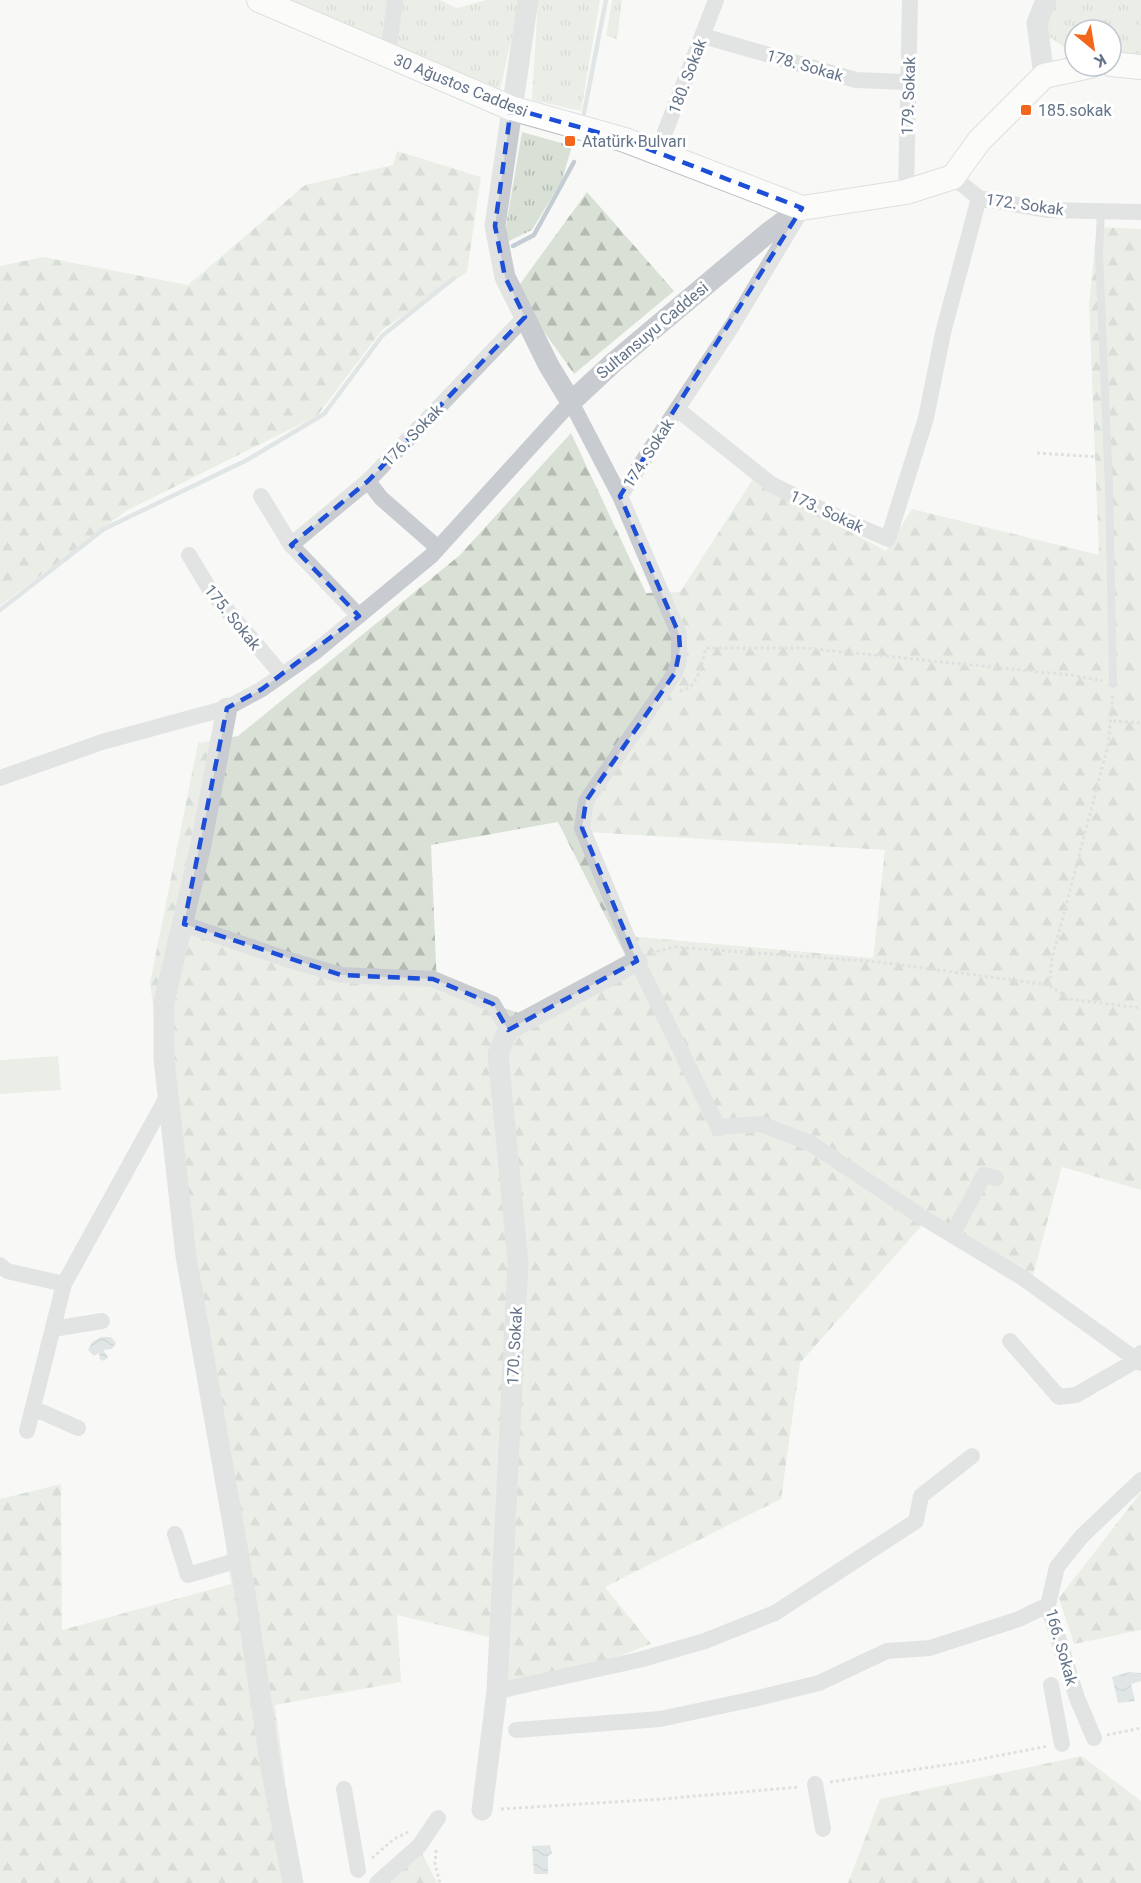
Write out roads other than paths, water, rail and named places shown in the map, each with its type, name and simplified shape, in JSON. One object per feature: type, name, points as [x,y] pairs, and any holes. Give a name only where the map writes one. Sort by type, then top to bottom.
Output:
[{"type":"main road","name":"30 Ağustos Caddesi","points":[[259,0],[511,108],[625,140],[802,208]]},
{"type":"main road","points":[[1123,65],[1141,67]]},
{"type":"main road","points":[[953,177],[979,141],[1044,76],[1063,72]]},
{"type":"main road","name":"Sultansuyu Caddesi","points":[[802,208],[906,192],[953,177]]},
{"type":"street","points":[[388,56],[395,0]]},
{"type":"street","points":[[528,0],[495,226],[505,277],[620,496],[679,634],[679,661],[667,685],[586,801],[582,828],[637,961],[718,1127],[760,1124],[810,1143],[1023,1278],[1140,1358],[1076,1395],[1059,1396],[1010,1341]]},
{"type":"street","name":"180. Sokak","points":[[657,153],[716,0]]},
{"type":"street","name":"179. Sokak","points":[[906,192],[910,0]]},
{"type":"street","points":[[1044,76],[1037,23],[1046,0]]},
{"type":"street","name":"178. Sokak","points":[[703,36],[856,80],[908,82]]},
{"type":"street","name":"172. Sokak","points":[[953,177],[979,198],[1046,210],[1141,212]]},
{"type":"street","name":"173. Sokak","points":[[677,409],[771,484],[826,512],[888,538],[926,418],[943,333],[979,198]]},
{"type":"street","points":[[677,409],[732,326],[802,208]]},
{"type":"street","name":"Sultansuyu Caddesi","points":[[571,402],[622,355],[802,208]]},
{"type":"street","name":"176. Sokak","points":[[291,545],[368,481],[525,317]]},
{"type":"street","points":[[0,778],[102,742],[227,708],[282,675],[359,616],[438,548],[571,402]]},
{"type":"street","name":"174. Sokak","points":[[620,496],[677,409]]},
{"type":"street","points":[[368,481],[381,498],[438,548]]},
{"type":"street","points":[[261,496],[291,545],[359,616]]},
{"type":"street","name":"175. Sokak","points":[[189,555],[210,590],[282,675]]},
{"type":"street","points":[[227,708],[184,924],[164,1002],[164,1059],[186,1256],[239,1560],[270,1762],[293,1883]]},
{"type":"street","points":[[184,924],[341,975],[433,979],[493,1004],[508,1030],[637,961]]},
{"type":"street","name":"170. Sokak","points":[[482,1810],[497,1691],[518,1263],[498,1054],[508,1030]]},
{"type":"street","points":[[27,1431],[64,1284],[168,1095]]},
{"type":"street","points":[[952,1235],[984,1175],[996,1178]]},
{"type":"street","points":[[0,1265],[7,1271],[64,1284]]},
{"type":"street","points":[[53,1329],[102,1322]]},
{"type":"street","points":[[33,1408],[78,1428]]},
{"type":"street","points":[[497,1691],[639,1660],[705,1641],[775,1613],[916,1521],[921,1496],[972,1456]]},
{"type":"street","name":"166. Sokak","points":[[1094,1738],[1077,1698],[1048,1605],[1057,1567],[1082,1536],[1141,1480]]},
{"type":"street","points":[[175,1534],[188,1575],[239,1560]]},
{"type":"street","points":[[516,1730],[660,1719],[754,1699],[819,1683],[887,1651],[930,1648],[1019,1619],[1048,1605]]},
{"type":"street","points":[[1051,1684],[1062,1744]]},
{"type":"street","points":[[815,1784],[823,1829]]},
{"type":"street","points":[[344,1789],[358,1870]]},
{"type":"street","points":[[377,1883],[419,1846],[438,1818]]},
{"type":"lane","points":[[1101,211],[1099,253],[1108,457],[1113,684]]},
{"type":"water","points":[[101,1337],[111,1337],[116,1343],[112,1349],[103,1350],[108,1357],[104,1361],[100,1359],[99,1353],[94,1356],[88,1350],[92,1342]]},
{"type":"water","points":[[1129,1672],[1141,1673],[1141,1681],[1131,1684],[1135,1701],[1118,1703],[1112,1677]]},
{"type":"water","points":[[550,1845],[552,1853],[548,1856],[548,1874],[534,1874],[532,1846]]},
{"type":"waterway","points":[[584,113],[606,0]]},
{"type":"waterway","points":[[513,246],[534,235],[574,162]]},
{"type":"waterway","points":[[0,610],[104,529],[247,460],[324,414],[382,336],[454,278]]},
{"type":"place","name":"185.sokak","points":[[1026,110]]},
{"type":"place","name":"Atatürk Bulvarı","points":[[570,141]]}]
